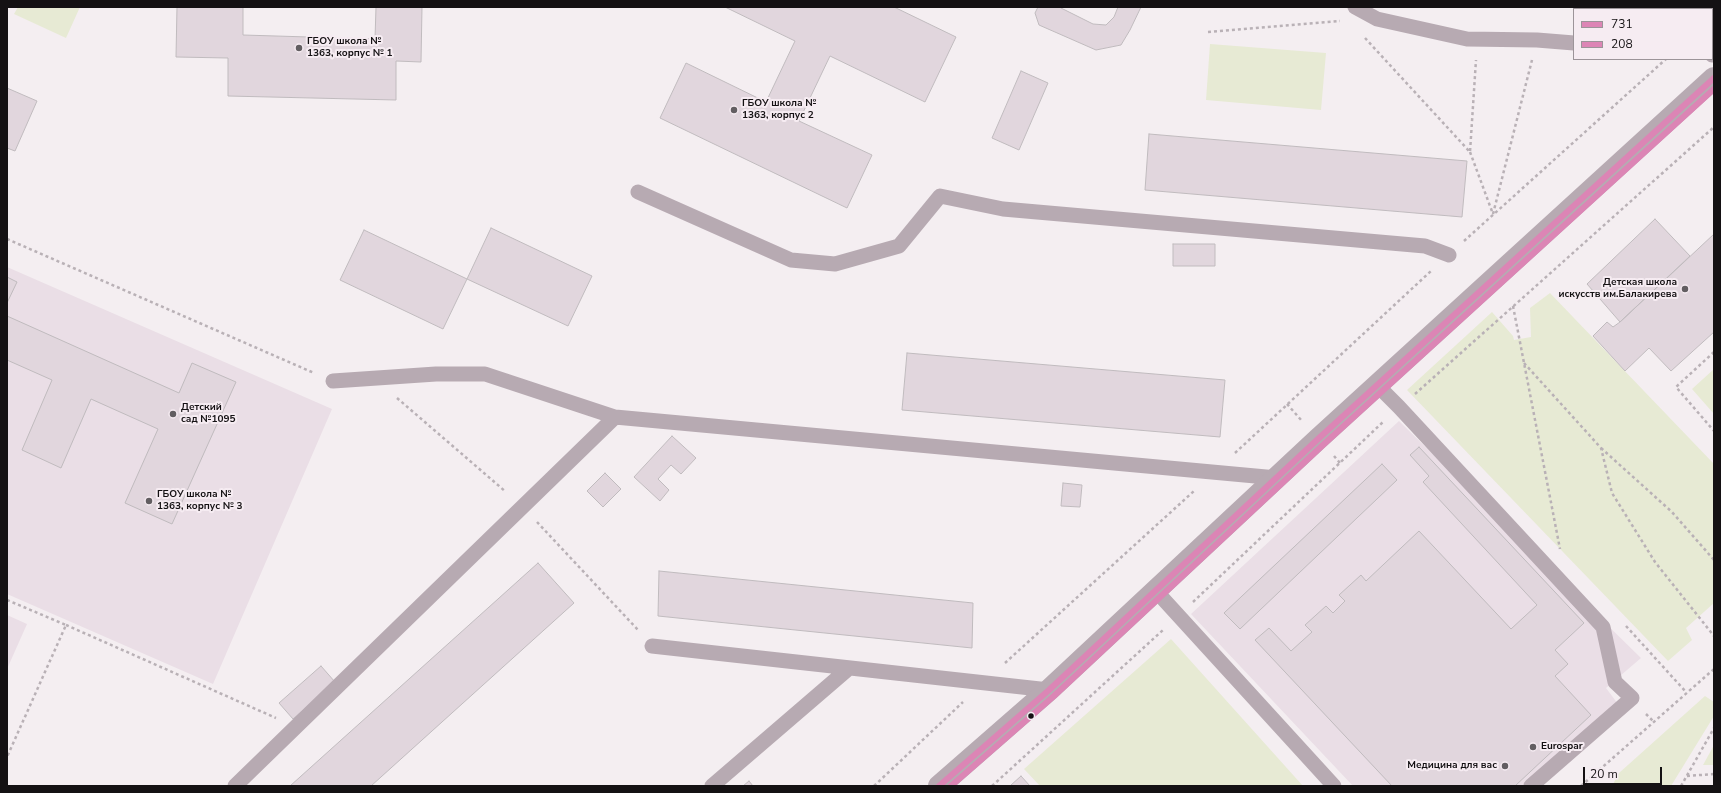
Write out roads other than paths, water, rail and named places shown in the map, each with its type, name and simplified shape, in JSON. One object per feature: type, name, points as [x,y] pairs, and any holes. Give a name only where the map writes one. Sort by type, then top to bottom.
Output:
[{"type":"street","points":[[939,786],[1049,690],[1277,478],[1714,78]]},
{"type":"lane","points":[[1355,7],[1377,19],[1467,39],[1537,40],[1573,43]]},
{"type":"lane","points":[[638,192],[791,260],[836,264],[899,246],[940,196],[1003,209],[1425,246],[1449,255]]},
{"type":"lane","points":[[333,381],[436,374],[485,374],[615,418],[1277,478]]},
{"type":"lane","points":[[1378,386],[1603,627],[1615,682],[1632,698],[1531,786]]},
{"type":"lane","points":[[236,786],[615,418]]},
{"type":"lane","points":[[1156,591],[1334,786]]},
{"type":"lane","points":[[652,646],[983,684],[1049,690]]},
{"type":"lane","points":[[712,786],[848,669]]},
{"type":"place","name":"ГБОУ школа № 1363, корпус № 1","points":[[299,48]]},
{"type":"place","name":"ГБОУ школа № 1363, корпус 2","points":[[734,110]]},
{"type":"place","name":"Детская школа искусств им.Балакирева","points":[[1685,289]]},
{"type":"place","name":"Детский сад №1095","points":[[173,414]]},
{"type":"place","name":"ГБОУ школа № 1363, корпус № 3","points":[[149,501]]},
{"type":"place","name":"Eurospar","points":[[1533,747]]},
{"type":"place","name":"Медицина для вас","points":[[1505,766]]}]
